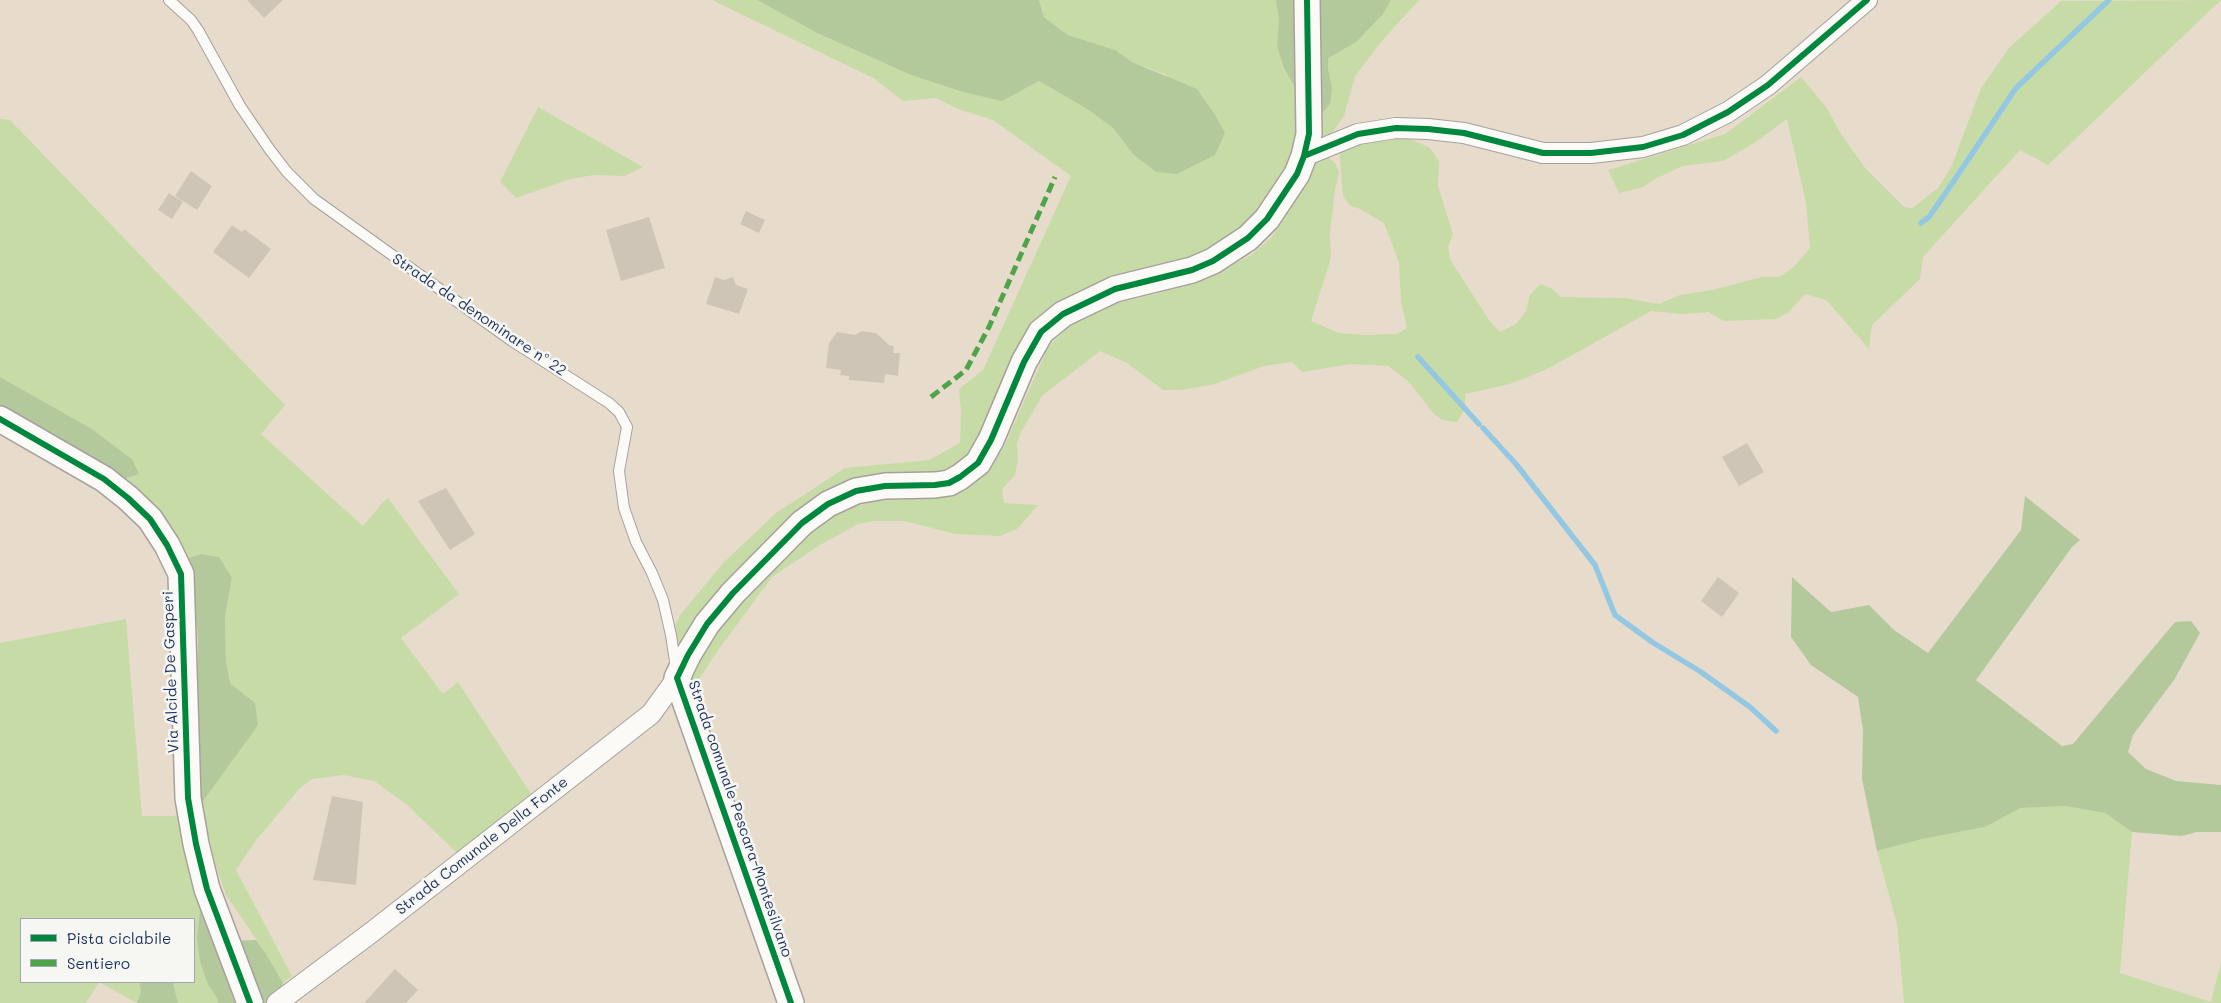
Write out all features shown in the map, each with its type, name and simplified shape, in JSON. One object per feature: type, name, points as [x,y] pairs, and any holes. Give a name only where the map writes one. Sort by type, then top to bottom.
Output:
[{"type":"street","name":"Strada comunale Pescara-Montesilvano","points":[[791,1003],[677,678],[693,646],[715,614],[802,523],[828,504],[856,491],[885,486],[936,486],[949,483],[960,478],[978,463],[991,440],[1024,362],[1042,332],[1051,323],[1074,306],[1114,289],[1192,270],[1232,250],[1248,238],[1267,219],[1293,180],[1304,156],[1309,134],[1307,0]]},
{"type":"street","points":[[1304,156],[1358,134],[1396,128],[1464,133],[1543,153],[1591,153],[1643,147],[1683,135],[1728,112],[1768,85],[1868,0]]},
{"type":"street","name":"Via Alcide De Gasperi","points":[[0,419],[104,479],[128,498],[150,519],[167,545],[180,574],[188,798],[191,817],[207,889],[250,1003]]},
{"type":"street","name":"Strada Comunale Della Fonte","points":[[276,1003],[372,932],[650,714],[677,678]]},
{"type":"lane","name":"Strada da denominare nº 22","points":[[169,0],[191,20],[198,30],[240,106],[270,150],[287,172],[314,199],[512,341],[609,403],[619,412],[627,428],[619,471],[624,508],[636,542],[663,600],[671,635],[677,678]]},
{"type":"green space","points":[[712,0],[757,0],[817,33],[911,75],[963,92],[1002,100],[1039,81],[1087,109],[1113,128],[1133,154],[1167,75],[1132,62],[1115,50],[1068,35],[1044,17],[1039,0],[1419,0],[1381,42],[1355,76],[1344,116],[1327,140],[1232,242],[1199,258],[1077,296],[963,470],[891,480],[809,527],[846,509],[876,501],[939,497],[971,484],[989,471],[1005,445],[1048,347],[1071,324],[1108,305],[1202,280],[1250,256],[1272,237],[1318,161],[1326,156],[1335,163],[1339,172],[1330,232],[1331,258],[1311,321],[1339,333],[1364,335],[1397,334],[1407,328],[1401,302],[1399,263],[1384,223],[1358,208],[1350,206],[1343,196],[1339,149],[1358,143],[1408,138],[1430,148],[1439,161],[1438,186],[1453,234],[1448,247],[1451,261],[1489,320],[1500,332],[1516,324],[1526,311],[1530,295],[1540,284],[1551,288],[1561,297],[1625,298],[1659,304],[1680,295],[1712,290],[1762,277],[1779,277],[1794,267],[1810,248],[1806,203],[1787,119],[1756,142],[1723,161],[1683,166],[1643,187],[1619,193],[1608,170],[1725,134],[1801,77],[1827,108],[1841,134],[1866,169],[1904,207],[1912,208],[1938,188],[1952,165],[1981,88],[2009,48],[2061,1],[2221,0],[2048,165],[2020,150],[1923,257],[1920,279],[1872,325],[1869,349],[1826,300],[1805,294],[1788,313],[1776,319],[1724,321],[1708,312],[1683,314],[1651,311],[1553,366],[1506,385],[1465,394],[1465,409],[1457,422],[1442,420],[1433,413],[1408,381],[1388,366],[1351,364],[1302,372],[1292,362],[1264,366],[1215,384],[1182,390],[1163,390],[1127,363],[1100,351],[1043,395],[1021,432],[1017,444],[1018,460],[1015,475],[1002,489],[1004,503],[1038,505],[1017,529],[1000,536],[955,534],[905,521],[875,521],[858,524],[820,545],[772,577],[714,656],[689,695],[675,625],[681,614],[722,564],[776,513],[845,468],[929,460],[960,443],[961,411],[959,389],[983,370],[1071,176],[993,120],[958,109],[936,98],[903,101],[873,78]]},
{"type":"green space","points":[[757,0],[1039,0],[1044,17],[1068,35],[1115,50],[1132,62],[1197,89],[1225,133],[1215,155],[1177,174],[1156,172],[1133,154],[1113,128],[1087,109],[1039,81],[1002,101],[963,92],[911,75],[817,33]]},
{"type":"green space","points":[[1276,0],[1391,0],[1383,14],[1356,42],[1328,58],[1332,88],[1330,104],[1323,112],[1315,114],[1303,101],[1284,68],[1277,46],[1279,20]]},
{"type":"green space","points":[[538,107],[643,167],[625,176],[594,175],[570,179],[516,198],[500,182]]},
{"type":"green space","points":[[0,119],[10,120],[285,405],[261,434],[363,526],[388,498],[459,594],[401,638],[443,694],[458,682],[533,797],[457,853],[406,804],[374,781],[343,775],[312,779],[299,789],[257,839],[236,870],[292,976],[283,983],[265,952],[226,895],[215,863],[201,804],[238,751],[255,703],[230,683],[226,662],[225,617],[232,578],[183,560],[118,481],[132,459],[92,429],[0,377]]},
{"type":"green space","points":[[0,377],[92,429],[132,459],[139,474],[118,481],[0,431]]},
{"type":"green space","points":[[2025,496],[2080,540],[2072,547],[1976,680],[2062,746],[2073,744],[2175,622],[2191,621],[2200,633],[2174,680],[2133,735],[2128,752],[2146,769],[2176,781],[2221,785],[2221,832],[2197,832],[2182,836],[2132,832],[2105,813],[2065,806],[2021,808],[1985,827],[1922,839],[1877,851],[1862,779],[1863,731],[1858,697],[1811,665],[1791,637],[1792,577],[1831,612],[1869,605],[1894,630],[1928,653],[2021,530]]},
{"type":"green space","points":[[201,554],[219,557],[232,578],[225,617],[226,662],[230,683],[255,703],[258,725],[201,804],[197,709],[198,641],[195,602],[190,577],[183,560]]},
{"type":"green space","points":[[126,619],[142,816],[180,816],[201,900],[197,937],[208,985],[217,998],[218,1003],[178,1003],[173,983],[195,983],[195,918],[20,918],[20,983],[98,983],[86,1003],[0,1003],[0,643]]},
{"type":"green space","points":[[2065,806],[2105,813],[2132,832],[2120,973],[2211,1002],[2221,962],[2221,1003],[1904,1003],[1897,924],[1877,851],[1922,839],[1985,827],[2021,808]]},
{"type":"green space","points":[[201,900],[233,941],[256,940],[265,952],[283,983],[275,1003],[218,1003],[217,998],[208,985],[200,961],[197,937]]},
{"type":"green space","points":[[101,983],[139,983],[141,992],[137,1003]]},
{"type":"green space","points":[[139,983],[173,983],[178,1003],[137,1003],[141,992]]},
{"type":"building","points":[[247,0],[283,0],[264,18]]},
{"type":"building","points":[[191,171],[212,186],[197,210],[175,196]]},
{"type":"building","points":[[169,193],[183,202],[172,219],[158,210]]},
{"type":"building","points":[[746,211],[765,220],[759,233],[740,224]]},
{"type":"building","points":[[649,217],[665,268],[621,281],[606,230]]},
{"type":"building","points":[[232,225],[242,232],[244,229],[271,249],[249,278],[213,252]]},
{"type":"building","points":[[715,277],[724,280],[733,277],[736,285],[748,289],[739,314],[706,304]]},
{"type":"building","points":[[862,331],[876,333],[889,345],[894,346],[893,353],[900,353],[898,376],[885,374],[884,383],[849,380],[849,376],[840,375],[841,370],[826,368],[829,343],[837,332],[855,335]]},
{"type":"building","points":[[1747,443],[1764,472],[1739,486],[1722,457]]},
{"type":"building","points":[[446,488],[475,534],[450,550],[418,501]]},
{"type":"building","points":[[1718,577],[1739,593],[1722,617],[1701,601]]},
{"type":"building","points":[[332,796],[363,802],[356,885],[313,880]]},
{"type":"building","points":[[395,969],[418,990],[406,1003],[364,1003]]},
{"type":"waterway","points":[[1921,223],[1929,217],[2016,88],[2109,0]]},
{"type":"waterway","points":[[1418,357],[1479,424]]},
{"type":"waterway","points":[[1483,428],[1516,464],[1595,565],[1615,615],[1750,707],[1776,731]]},
{"type":"marked path","points":[[931,397],[966,370],[989,327],[1055,177]]},
{"type":"cycle path","points":[[791,1003],[677,678],[688,655],[707,624],[733,593],[802,523],[828,504],[856,491],[885,486],[949,483],[978,463],[991,440],[1024,362],[1041,332],[1063,314],[1115,289],[1192,270],[1213,261],[1248,238],[1267,219],[1297,174],[1304,156],[1309,134],[1307,0]]},
{"type":"cycle path","points":[[1304,156],[1358,134],[1396,128],[1464,133],[1543,153],[1591,153],[1643,147],[1683,135],[1728,112],[1768,85],[1867,0]]},
{"type":"cycle path","points":[[0,419],[104,479],[128,498],[150,519],[167,545],[181,574],[188,798],[196,844],[207,889],[250,1003]]}]
